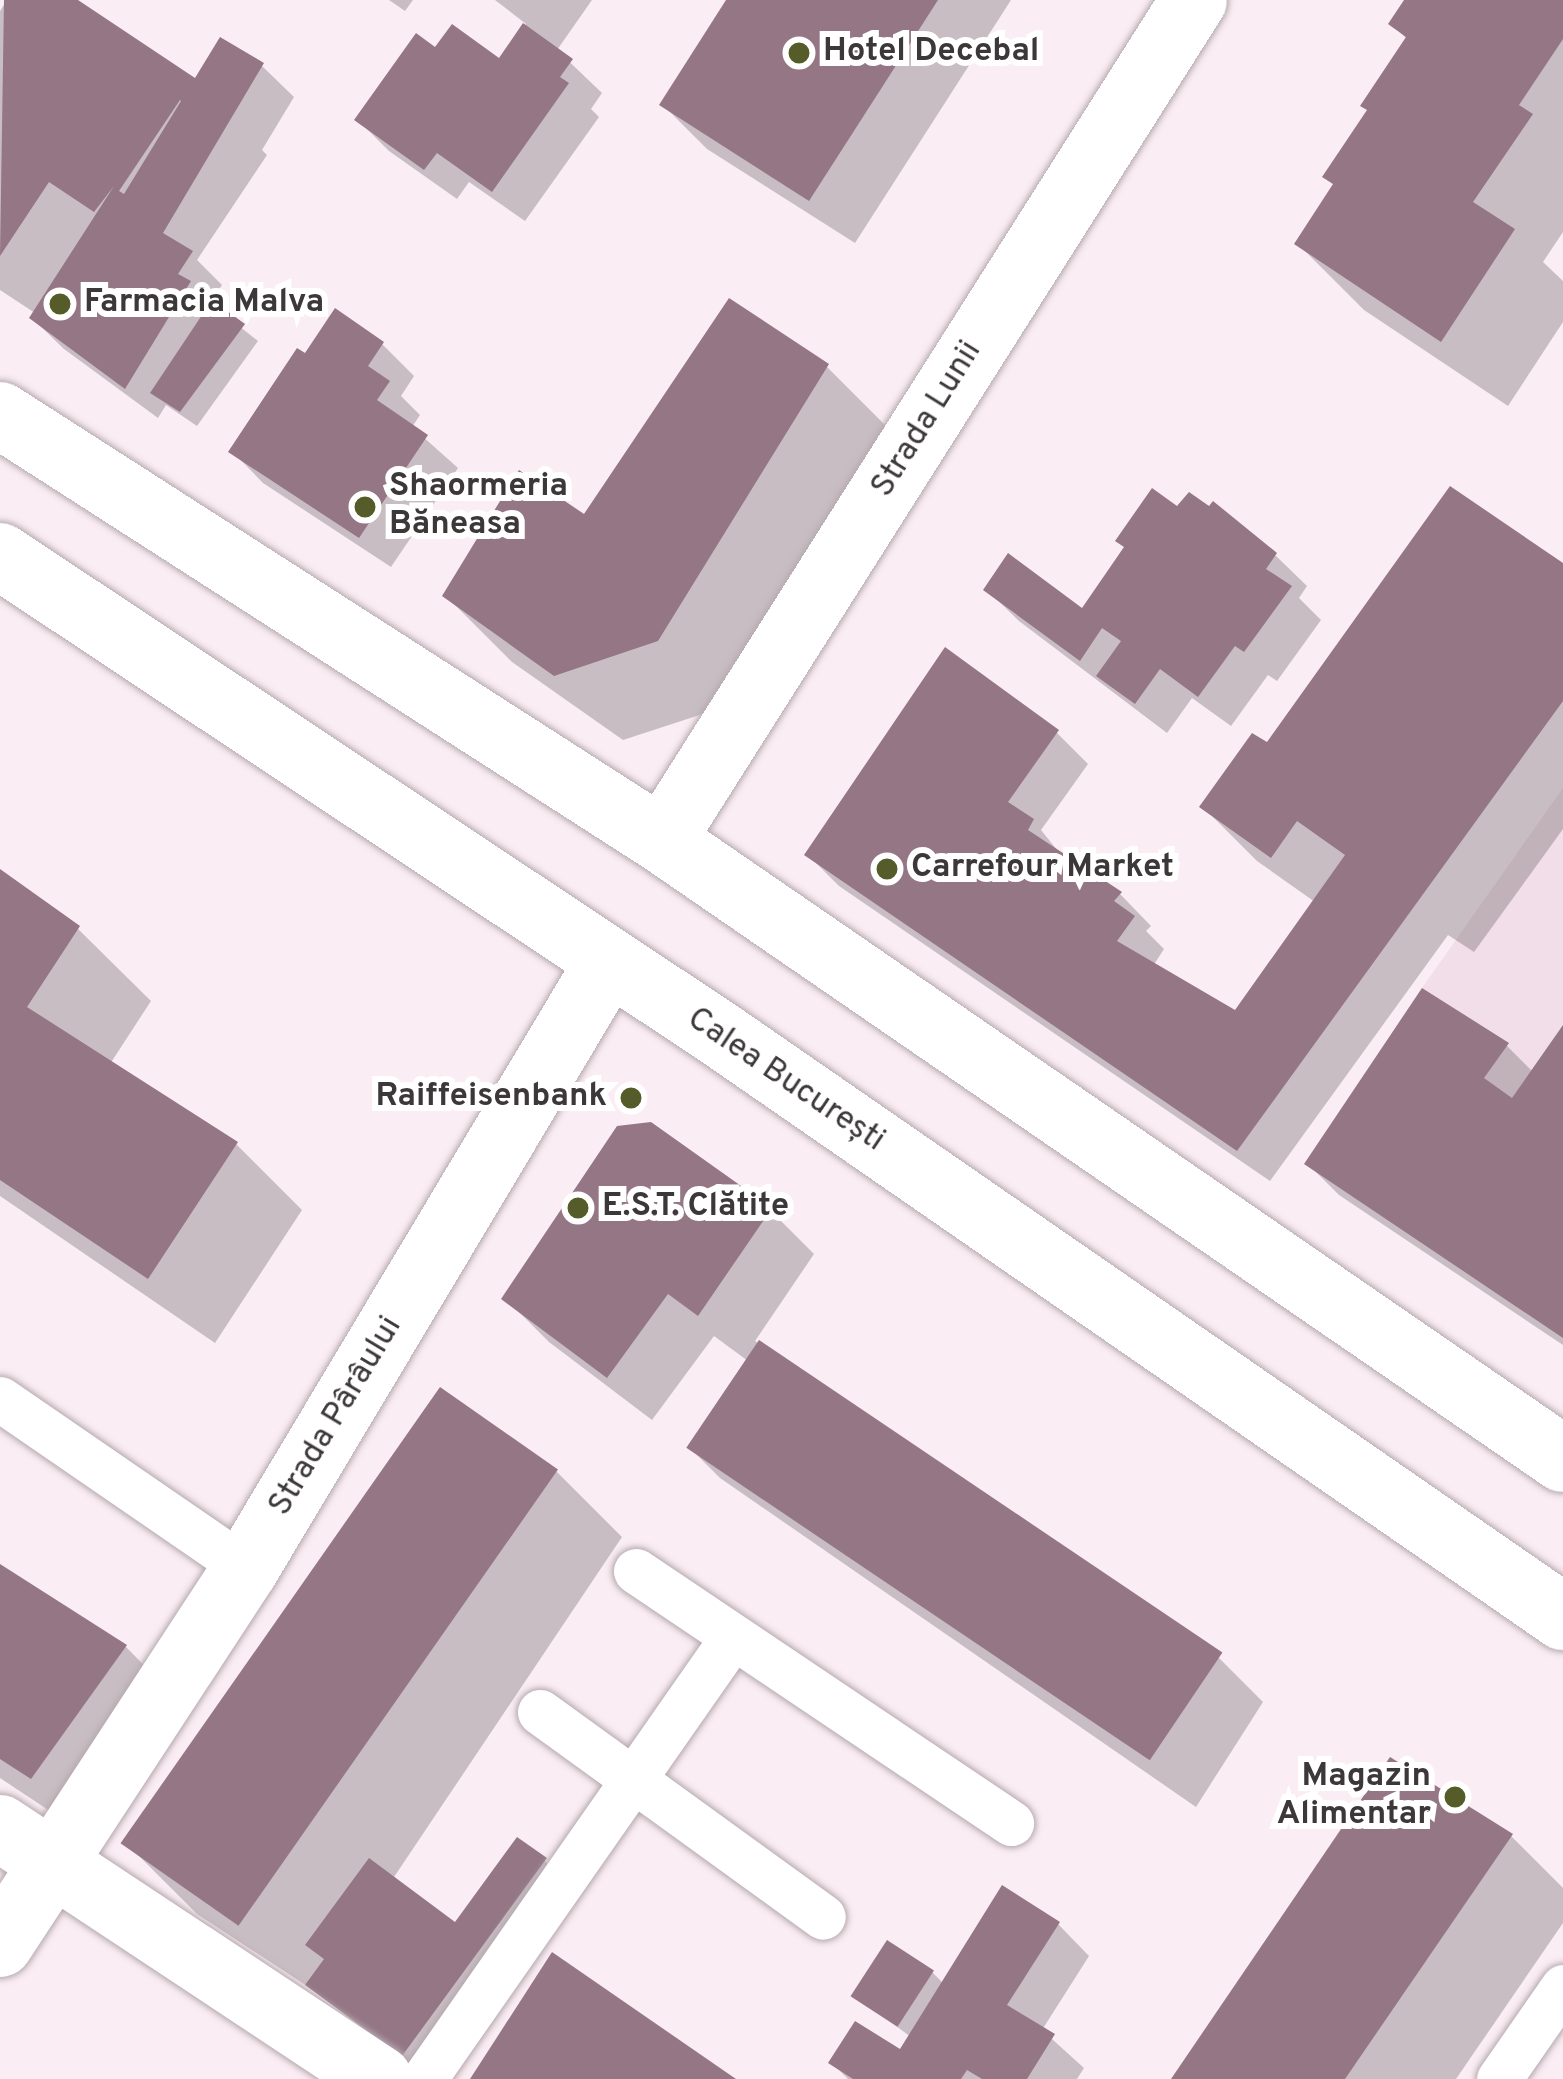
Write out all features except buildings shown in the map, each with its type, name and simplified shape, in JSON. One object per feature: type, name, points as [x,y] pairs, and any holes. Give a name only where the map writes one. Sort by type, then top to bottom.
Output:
[{"type":"main road","name":"Strada Lunii","points":[[662,840],[1194,0]]},
{"type":"main road","points":[[0,415],[662,840],[1563,1460]]},
{"type":"main road","name":"Calea București","points":[[0,556],[609,961],[1563,1617]]},
{"type":"main road","name":"Strada Pârâului","points":[[0,1944],[246,1568],[609,961]]},
{"type":"main road","points":[[0,1828],[379,2079]]},
{"type":"lane","points":[[0,1399],[246,1568]]},
{"type":"lane","points":[[636,1571],[1011,1823]]},
{"type":"lane","points":[[424,2079],[637,1781],[732,1638]]},
{"type":"lane","points":[[540,1712],[823,1917]]},
{"type":"lane","points":[[1499,2079],[1557,2018]]},
{"type":"shaded area","points":[[1563,788],[1563,1025],[1512,1098],[1484,1078],[1508,1043],[1422,988]]},
{"type":"place","name":"Hotel Decebal","points":[[799,53]]},
{"type":"place","name":"Farmacia Malva","points":[[60,304]]},
{"type":"place","name":"Shaormeria Băneasa","points":[[365,507]]},
{"type":"place","name":"Carrefour Market","points":[[887,869]]},
{"type":"place","name":"Raiffeisenbank","points":[[631,1098]]},
{"type":"place","name":"E.S.T. Clătite","points":[[578,1208]]},
{"type":"place","name":"Magazin Alimentar","points":[[1455,1797]]}]
